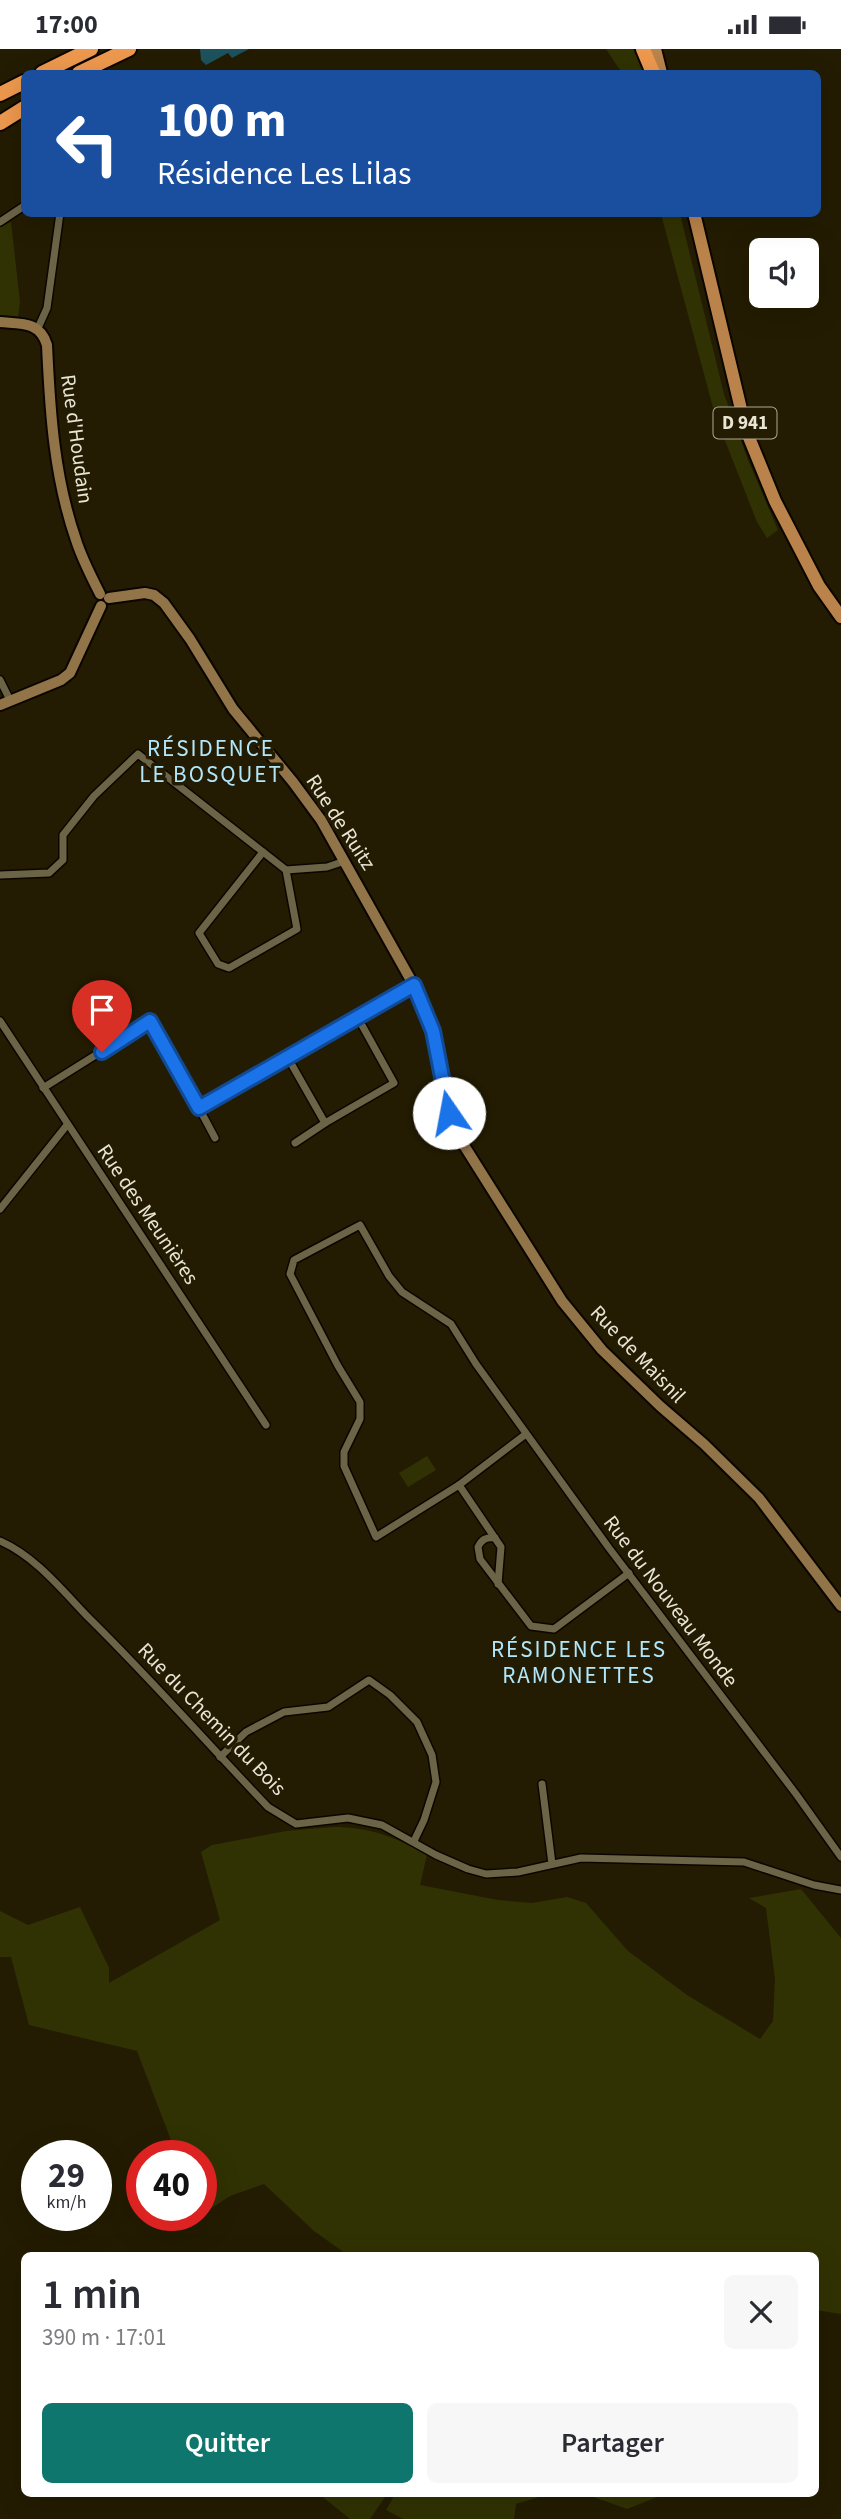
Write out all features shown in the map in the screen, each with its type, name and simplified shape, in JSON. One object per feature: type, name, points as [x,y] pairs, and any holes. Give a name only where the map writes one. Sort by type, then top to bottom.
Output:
[{"type":"highway","points":[[48,70],[91,49]]},
{"type":"highway","points":[[86,70],[129,49]]},
{"type":"highway","points":[[643,49],[652,70]]},
{"type":"highway","points":[[0,92],[21,82]]},
{"type":"highway","points":[[0,112],[21,102]]},
{"type":"highway","points":[[0,123],[21,110]]},
{"type":"main road","points":[[655,49],[660,70]]},
{"type":"main road","points":[[664,49],[668,70]]},
{"type":"main road","name":"D 941","points":[[695,217],[746,430],[775,501],[819,586],[841,617]]},
{"type":"street","points":[[0,222],[21,208]]},
{"type":"street","points":[[0,322],[29,324],[38,328],[47,308],[59,217]]},
{"type":"street","name":"Rue d'Houdain","points":[[38,328],[47,345],[50,409],[61,489],[75,538],[103,599]]},
{"type":"street","name":"Rue de Ruitz","points":[[103,599],[145,593],[155,595],[164,603],[190,639],[233,709],[321,820],[414,985],[433,1031],[445,1101]]},
{"type":"street","points":[[0,680],[5,702],[61,680],[70,673],[103,599]]},
{"type":"street","points":[[0,875],[49,873],[63,860],[64,835],[94,796],[138,754],[286,870],[297,929],[229,968],[218,964],[199,933],[263,852]]},
{"type":"street","points":[[286,870],[327,867],[345,861]]},
{"type":"street","points":[[199,1108],[414,985]]},
{"type":"street","points":[[295,1143],[394,1083],[358,1018]]},
{"type":"street","name":"Rue des Meunières","points":[[0,1021],[266,1425]]},
{"type":"street","points":[[43,1088],[150,1021],[215,1138]]},
{"type":"street","points":[[288,1058],[325,1123]]},
{"type":"street","name":"Rue de Maisnil","points":[[445,1101],[460,1139],[562,1301],[601,1350],[759,1498],[841,1606]]},
{"type":"street","points":[[0,1209],[67,1125]]},
{"type":"street","name":"Rue du Nouveau Monde","points":[[459,1485],[376,1537],[344,1466],[344,1452],[360,1419],[360,1402],[326,1345],[313,1314],[290,1274],[294,1260],[360,1225],[402,1292],[451,1324],[526,1434],[841,1857]]},
{"type":"street","points":[[498,1584],[501,1547],[459,1485],[526,1434]]},
{"type":"street","points":[[495,1538],[487,1537],[481,1541],[478,1548],[480,1559],[531,1626],[554,1629],[629,1573]]},
{"type":"street","name":"Rue du Chemin du Bois","points":[[0,1541],[17,1548],[34,1562],[121,1650],[268,1807],[296,1824],[348,1818],[382,1825],[436,1855],[486,1874],[518,1872],[581,1858],[744,1862],[814,1885],[841,1890]]},
{"type":"street","points":[[220,1757],[246,1732],[284,1712],[328,1707],[369,1681],[390,1695],[418,1723],[432,1755],[436,1781],[424,1820],[414,1841]]},
{"type":"street","points":[[542,1784],[552,1864]]},
{"type":"shaded area","points":[[606,49],[633,49],[644,70],[620,70]]},
{"type":"shaded area","points":[[662,217],[681,217],[724,394],[778,530],[767,538],[757,522],[715,415]]},
{"type":"shaded area","points":[[11,222],[20,302],[18,318],[0,316],[0,227]]},
{"type":"shaded area","points":[[427,1456],[436,1470],[408,1487],[399,1473]]},
{"type":"shaded area","points":[[333,1827],[358,1829],[382,1834],[427,1855],[420,1885],[498,1900],[532,1903],[567,1897],[586,1903],[628,1951],[687,1995],[760,2039],[773,2021],[775,1979],[766,1908],[749,1898],[801,1889],[841,1938],[841,2314],[819,2310],[819,2252],[343,2252],[314,2231],[264,2184],[230,2196],[217,2205],[217,2140],[171,2140],[137,2051],[29,2025],[11,1957],[0,1957],[0,1911],[28,1925],[80,1907],[109,1968],[109,1983],[220,1920],[201,1852],[212,1845],[286,1831]]},
{"type":"shaded area","points":[[323,2497],[385,2497],[370,2519],[350,2519]]},
{"type":"shaded area","points":[[393,2497],[539,2497],[516,2504],[514,2519],[403,2519],[386,2510]]},
{"type":"shaded area","points":[[593,2497],[657,2497],[627,2509]]},
{"type":"water","points":[[200,49],[249,49],[232,58],[228,53],[206,65],[201,60]]},
{"type":"district","name":"RÉSIDENCE LE BOSQUET","points":[[211,761]]},
{"type":"district","name":"RÉSIDENCE LES RAMONETTES","points":[[579,1662]]},
{"type":"route","points":[[102,1052],[150,1021],[199,1108],[414,985],[433,1031],[449,1113]]}]
